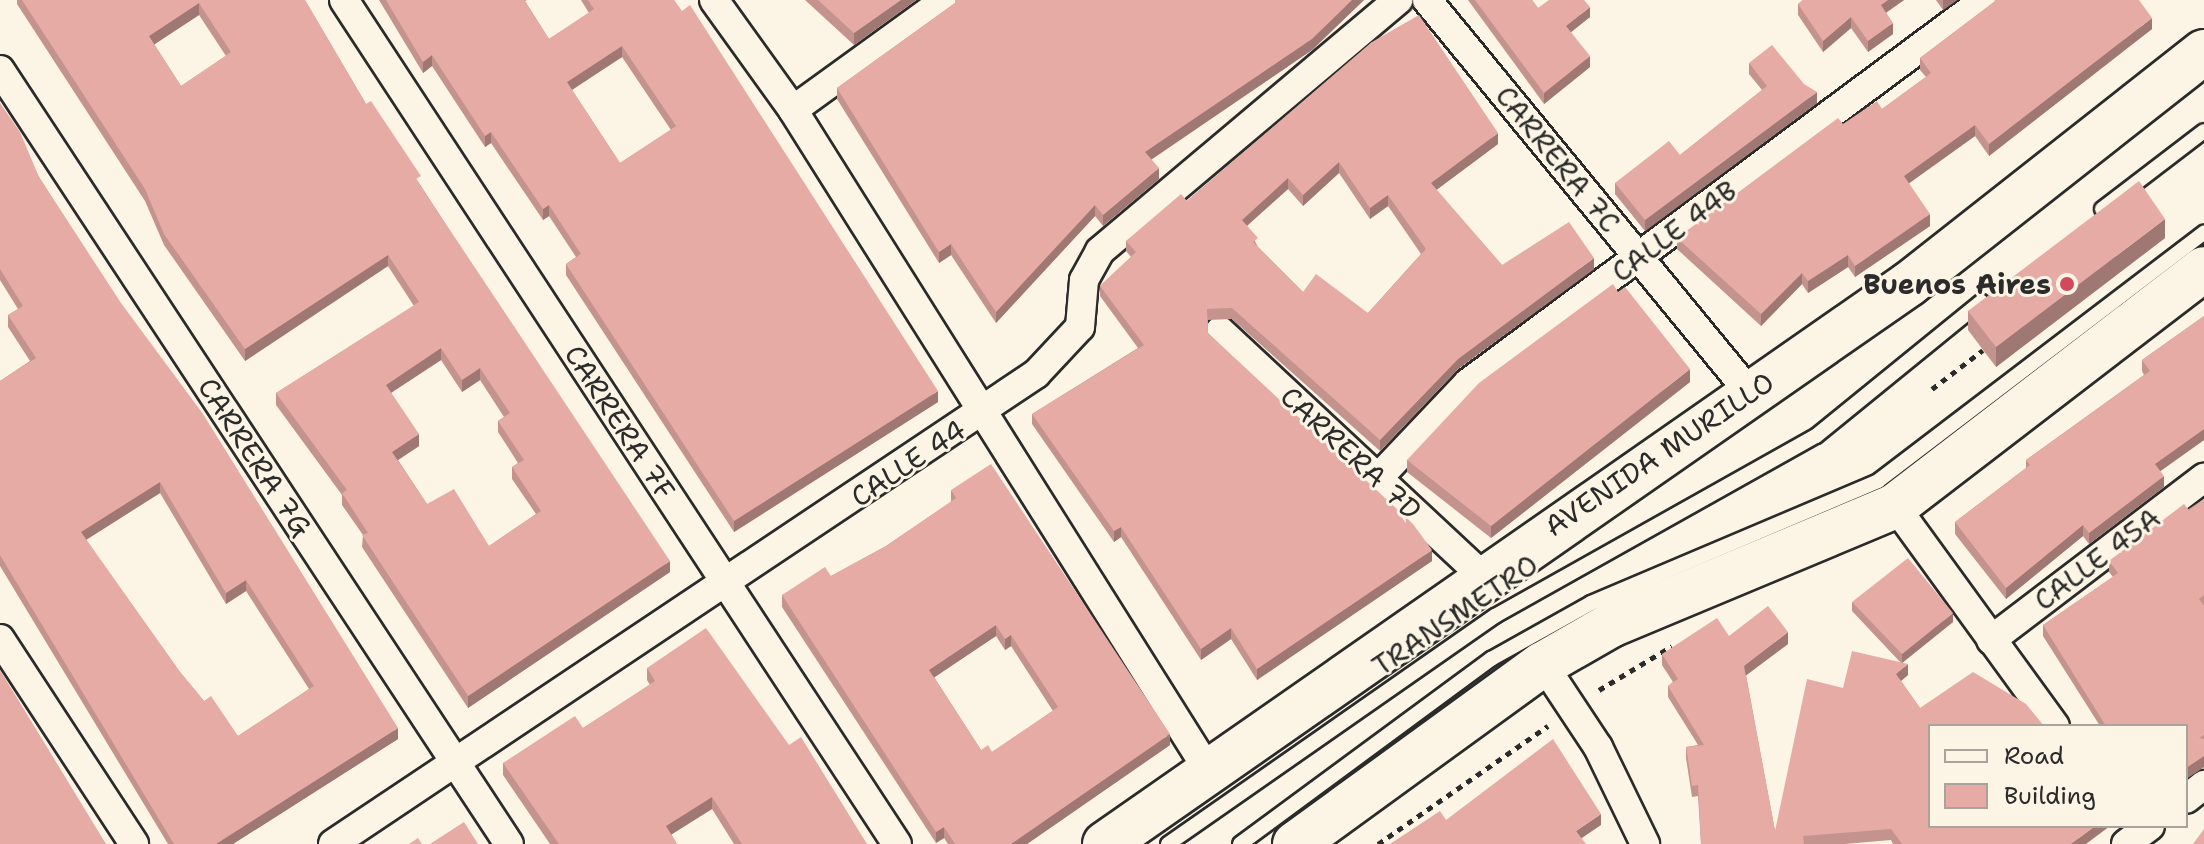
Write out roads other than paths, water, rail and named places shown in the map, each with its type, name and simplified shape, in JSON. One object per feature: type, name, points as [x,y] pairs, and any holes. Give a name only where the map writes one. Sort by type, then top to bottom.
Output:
[{"type":"main road","name":"AVENIDA MURILLO","points":[[1105,844],[1482,575],[1909,284],[2204,52]]},
{"type":"main road","points":[[1295,844],[1543,664],[1611,625],[1895,506],[2204,269]]},
{"type":"street","name":"CARRERA 7F","points":[[344,0],[897,844]]},
{"type":"street","points":[[714,0],[793,110],[1208,770]]},
{"type":"street","points":[[793,110],[945,0]]},
{"type":"street","name":"CALLE 44","points":[[333,844],[984,413],[1064,350],[1080,327],[1084,280],[1100,251],[1398,0]]},
{"type":"street","name":"CARRERA 7C","points":[[1427,0],[1750,393]]},
{"type":"street","name":"CALLE 44B","points":[[1378,478],[1468,383],[1984,0]]},
{"type":"street","name":"CARRERA 7G","points":[[0,70],[509,844]]},
{"type":"street","name":"CARRERA 7D","points":[[1220,331],[1482,575]]},
{"type":"street","name":"CALLE 45A","points":[[1991,640],[2204,478]]},
{"type":"street","points":[[1895,506],[2054,724]]},
{"type":"street","points":[[0,639],[134,844]]},
{"type":"street","points":[[1543,664],[1598,747],[1645,844]]},
{"type":"street","points":[[2188,797],[2204,785]]},
{"type":"lane","points":[[2081,225],[2204,131]]},
{"type":"lane","name":"TRANSMETRO","points":[[1240,844],[1491,659],[1591,603],[1878,481],[2204,233]]},
{"type":"lane","name":"TRANSMETRO","points":[[1168,844],[1495,616],[1816,436],[1995,291]]},
{"type":"place","name":"Buenos Aires","points":[[2067,284]]}]
